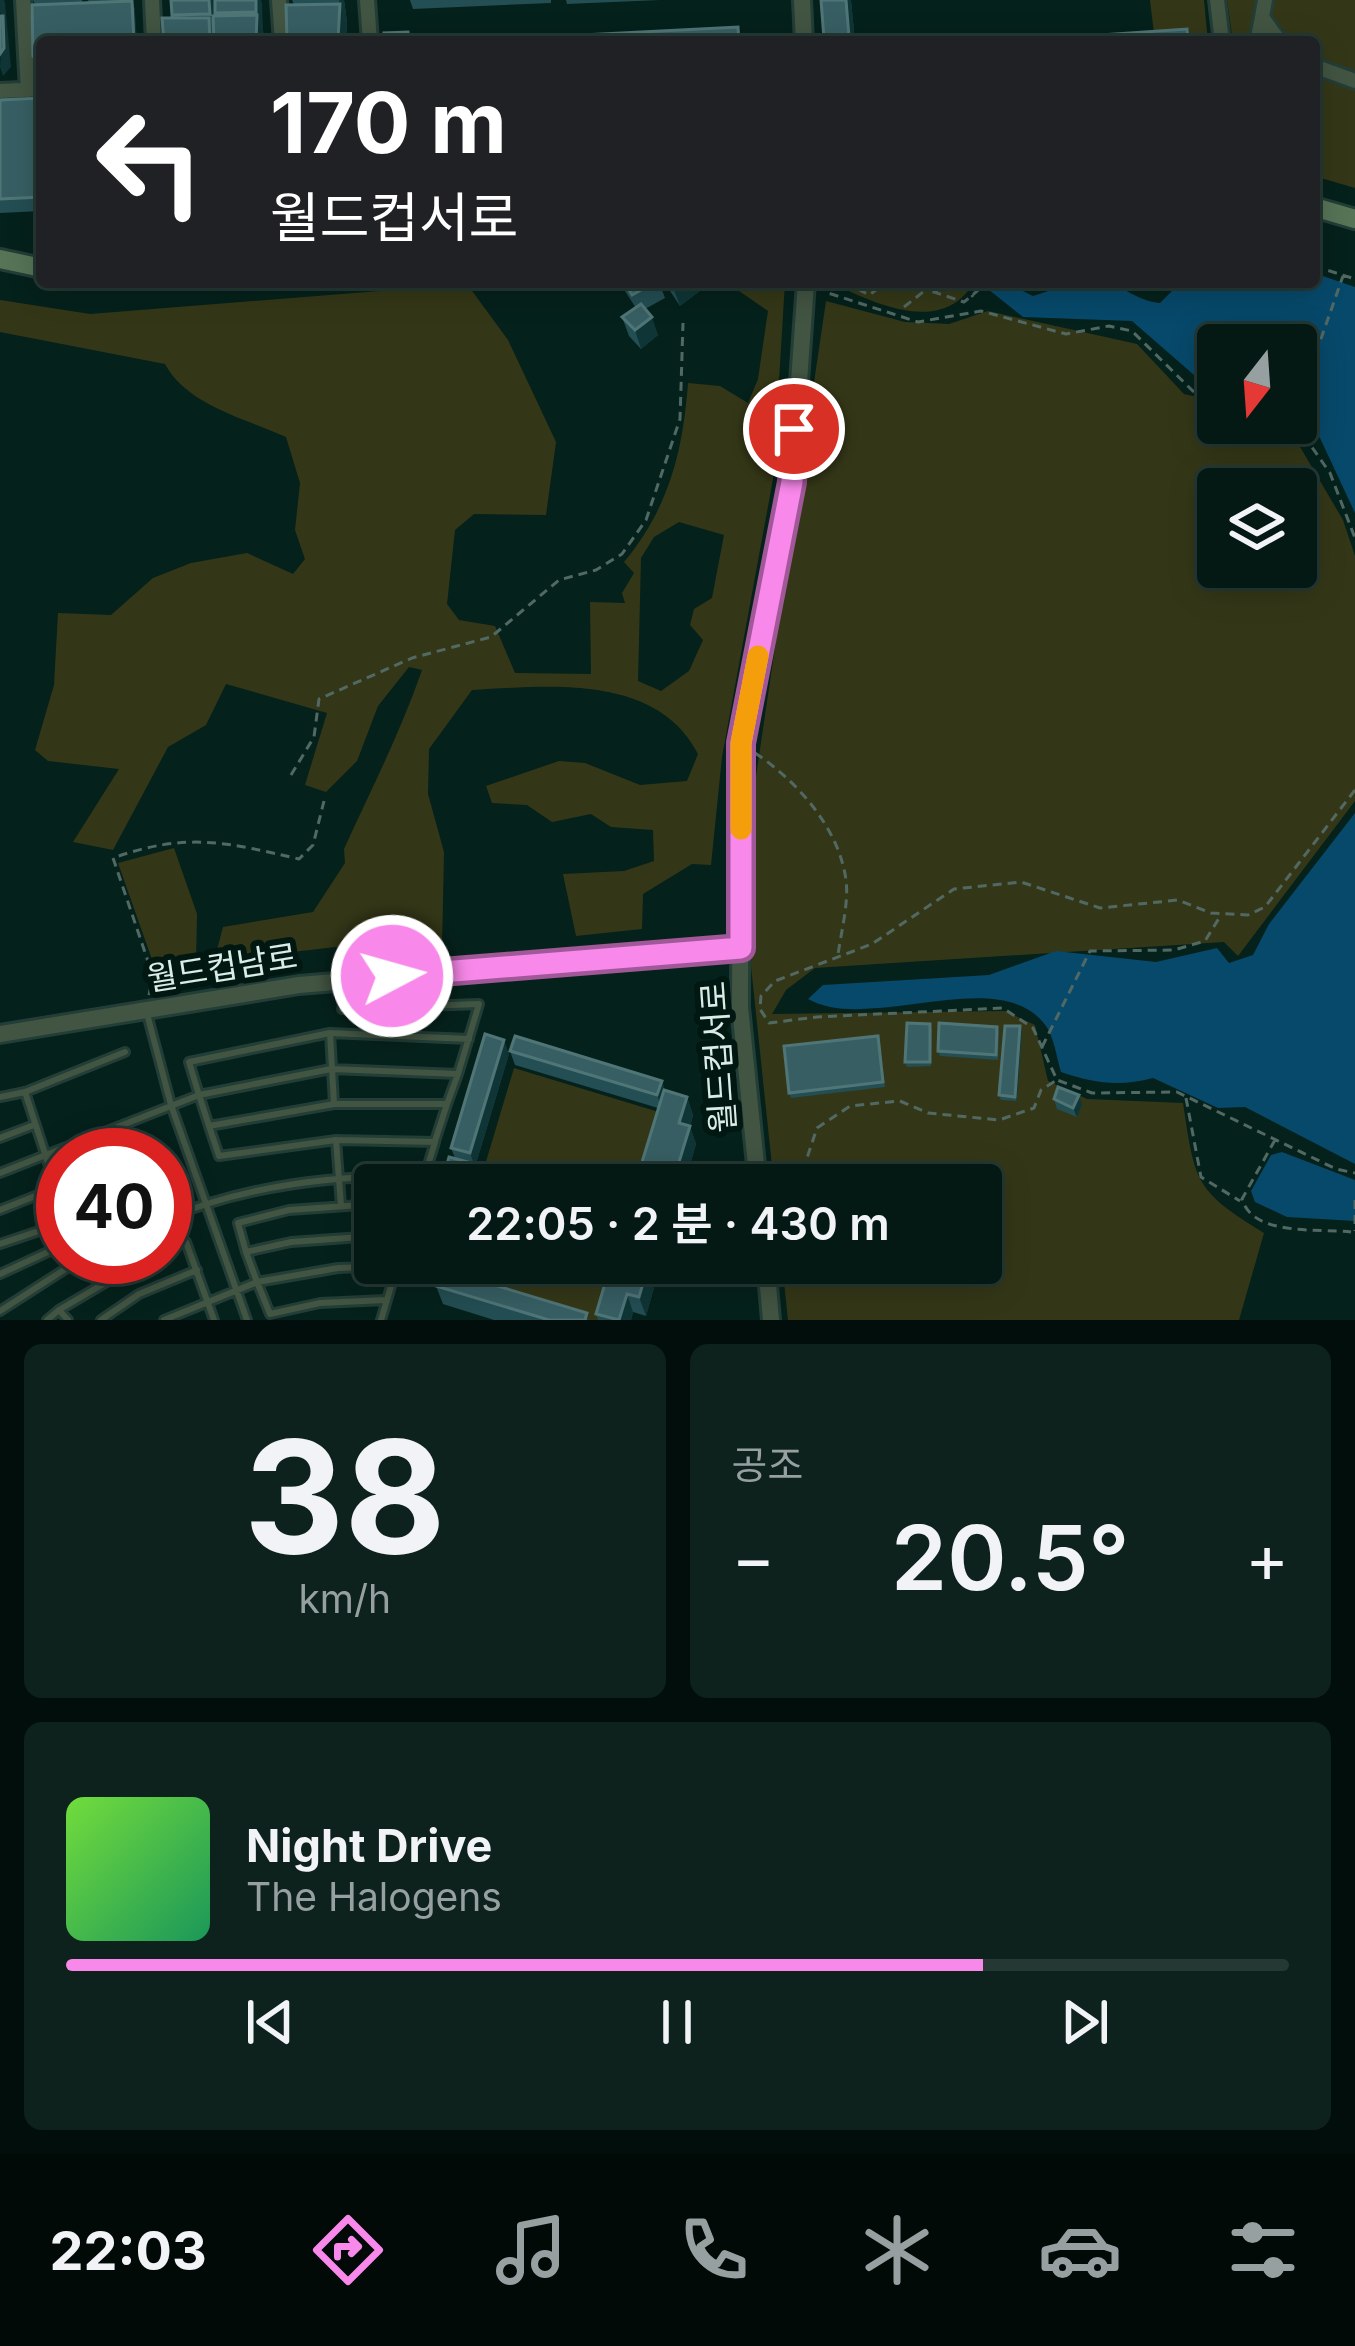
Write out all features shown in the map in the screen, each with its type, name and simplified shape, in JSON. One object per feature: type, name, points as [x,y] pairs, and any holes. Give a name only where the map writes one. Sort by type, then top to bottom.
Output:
[{"type":"main road","points":[[1320,209],[1355,219]]},
{"type":"main road","points":[[0,259],[36,267]]},
{"type":"street","points":[[0,91],[35,89],[23,0]]},
{"type":"street","points":[[152,0],[154,36]]},
{"type":"street","points":[[279,0],[282,36]]},
{"type":"street","points":[[367,0],[370,36]]},
{"type":"street","points":[[802,0],[804,36]]},
{"type":"street","points":[[1217,0],[1221,36]]},
{"type":"street","points":[[1258,36],[1265,0]]},
{"type":"street","points":[[1262,16],[1276,36]]},
{"type":"street","points":[[1320,68],[1355,81]]},
{"type":"street","name":"월드컵서로","points":[[756,1164],[740,1007],[741,743],[792,482],[806,288]]},
{"type":"street","name":"월드컵남로","points":[[0,1034],[299,985],[741,948]]},
{"type":"street","points":[[768,1284],[771,1320]]},
{"type":"lane","points":[[342,1009],[479,1004],[428,1164]]},
{"type":"lane","points":[[146,1009],[171,1106],[247,1320]]},
{"type":"lane","points":[[435,1142],[336,1140],[219,1156],[189,1062],[330,1033],[469,1039]]},
{"type":"lane","points":[[330,1033],[334,1104]]},
{"type":"lane","points":[[0,1097],[26,1092],[125,1052]]},
{"type":"lane","points":[[113,1128],[199,1095],[331,1069],[458,1073]]},
{"type":"lane","points":[[26,1092],[36,1130]]},
{"type":"lane","points":[[209,1126],[334,1104],[447,1105]]},
{"type":"lane","points":[[0,1138],[34,1125]]},
{"type":"lane","points":[[336,1140],[340,1204]]},
{"type":"lane","points":[[0,1173],[36,1158]]},
{"type":"lane","points":[[192,1208],[354,1176]]},
{"type":"lane","points":[[0,1210],[36,1196]]},
{"type":"lane","points":[[354,1204],[238,1223],[246,1252],[271,1317],[320,1303],[386,1300]]},
{"type":"lane","points":[[0,1244],[36,1231]]},
{"type":"lane","points":[[246,1252],[291,1242],[354,1238]]},
{"type":"lane","points":[[0,1274],[36,1257]]},
{"type":"lane","points":[[192,1257],[214,1320]]},
{"type":"lane","points":[[164,1320],[257,1282],[354,1267]]},
{"type":"lane","points":[[101,1320],[139,1294],[197,1270]]},
{"type":"lane","points":[[2,1315],[46,1284]]},
{"type":"lane","points":[[47,1320],[99,1284]]},
{"type":"lane","points":[[381,1320],[391,1284]]},
{"type":"lane","points":[[59,1310],[68,1320]]},
{"type":"path","points":[[1320,268],[1355,279]]},
{"type":"path","points":[[1317,350],[1343,276]]},
{"type":"path","points":[[825,288],[825,292],[918,322],[981,311],[1066,334],[1109,326],[1132,331],[1197,395]]},
{"type":"path","points":[[918,288],[964,302],[983,288]]},
{"type":"path","points":[[936,295],[937,288]]},
{"type":"path","points":[[968,288],[974,298]]},
{"type":"path","points":[[904,307],[924,291]]},
{"type":"path","points":[[291,775],[314,737],[319,699],[412,658],[491,637],[559,580],[596,570],[622,554],[646,520],[680,419],[683,323]]},
{"type":"path","points":[[1310,444],[1330,473],[1355,538]]},
{"type":"path","points":[[741,743],[790,776],[836,844],[847,883],[838,957]]},
{"type":"path","points":[[1355,790],[1265,907],[1248,915],[1222,914],[1178,900],[1091,907],[1046,886],[1021,882],[954,889],[872,944],[775,981],[761,996],[760,1009],[769,1023],[1003,1008],[1033,1028],[1057,1080],[1092,1093],[1143,1089],[1186,1096],[1355,1173]]},
{"type":"path","points":[[146,1009],[153,976],[113,859],[146,846],[215,839],[299,860],[314,845],[324,801]]},
{"type":"path","points":[[1041,1047],[1090,951],[1174,950],[1205,940],[1222,914]]},
{"type":"path","points":[[805,1164],[817,1128],[850,1106],[900,1101],[928,1113],[999,1120],[1034,1108],[1041,1090],[1057,1080]]},
{"type":"path","points":[[1186,1096],[1201,1177],[1226,1196],[1242,1199],[1257,1222],[1353,1230],[1355,1200]]},
{"type":"path","points":[[1242,1199],[1275,1139]]},
{"type":"green space","points":[[1150,0],[1204,0],[1207,36],[1154,36]]},
{"type":"green space","points":[[1227,0],[1355,0],[1355,188],[1320,178],[1320,36],[1232,36]]},
{"type":"green space","points":[[417,288],[470,288],[508,340],[556,442],[546,515],[474,514],[455,530],[447,604],[459,620],[495,626],[515,673],[591,674],[590,602],[625,603],[622,593],[634,573],[624,562],[652,521],[671,478],[688,383],[720,386],[748,403],[758,379],[768,311],[735,288],[785,288],[773,479],[722,757],[711,865],[692,864],[643,894],[642,929],[576,936],[563,874],[624,871],[654,861],[653,830],[611,827],[591,814],[552,822],[527,805],[492,803],[486,786],[559,761],[585,763],[640,785],[687,781],[698,754],[680,728],[656,709],[598,690],[472,690],[429,749],[428,794],[444,852],[442,947],[344,946],[214,961],[223,927],[313,912],[345,863],[344,849],[422,670],[409,667],[378,706],[357,761],[326,792],[305,785],[327,713],[226,684],[206,725],[168,747],[113,850],[73,842],[119,769],[48,761],[35,750],[54,685],[58,613],[111,615],[153,578],[191,563],[247,553],[293,574],[305,559],[295,530],[300,483],[286,437],[202,400],[165,364],[0,332],[0,300],[90,314]],"holes":[[[679,522],[724,535],[712,598],[694,609],[690,625],[703,640],[689,671],[661,691],[638,681],[641,558],[654,537]]]},
{"type":"green space","points":[[842,288],[970,288],[947,307],[930,311],[876,302]]},
{"type":"green space","points":[[826,301],[905,322],[949,324],[988,311],[1137,344],[1184,394],[1197,397],[1197,444],[1298,444],[1312,468],[1197,468],[1197,588],[1317,588],[1317,476],[1343,520],[1355,556],[1355,801],[1238,956],[1224,942],[815,968],[786,990],[772,1014],[1005,1011],[1035,1025],[1048,1081],[1087,1099],[1183,1103],[1202,1182],[1224,1206],[1264,1233],[1239,1320],[788,1320],[784,1284],[1002,1284],[1002,1164],[772,1164],[751,966],[754,790]]},
{"type":"green space","points":[[174,848],[197,914],[196,960],[155,968],[118,863]]},
{"type":"green space","points":[[514,1068],[662,1113],[646,1164],[485,1164]]},
{"type":"green space","points":[[463,1284],[611,1284],[600,1320],[582,1320]]},
{"type":"water","points":[[1320,275],[1355,287],[1355,513],[1317,434],[1317,324],[1197,324],[1197,378],[1132,321],[1023,317],[987,288],[1017,288],[1033,296],[1060,288],[1121,288],[1160,303],[1175,288],[1320,288]]},
{"type":"water","points":[[1355,813],[1355,1164],[1245,1107],[1218,1108],[1153,1078],[1106,1082],[1061,1072],[1046,1026],[1025,1008],[998,1000],[967,999],[834,1008],[808,999],[823,985],[989,975],[1056,951],[1156,962],[1217,948],[1229,963],[1253,955],[1269,924]]},
{"type":"water","points":[[1282,1152],[1355,1180],[1355,1221],[1287,1217],[1255,1202],[1251,1191],[1271,1155]]},
{"type":"building","points":[[171,0],[209,0],[210,14],[172,15]]},
{"type":"building","points":[[215,0],[256,0],[256,12],[215,13]]},
{"type":"building","points":[[821,0],[846,0],[849,36],[824,36]]},
{"type":"building","points":[[132,1],[134,36],[36,36],[36,59],[32,5]]},
{"type":"building","points":[[340,4],[338,36],[287,36],[286,5]]},
{"type":"building","points":[[257,15],[256,36],[214,36],[213,16]]},
{"type":"building","points":[[0,16],[4,48],[0,54]]},
{"type":"building","points":[[162,18],[209,18],[210,36],[164,36]]},
{"type":"building","points":[[738,27],[739,36],[564,36]]},
{"type":"building","points":[[1187,29],[1188,36],[1084,36]]},
{"type":"building","points":[[36,98],[36,197],[0,199],[0,100]]},
{"type":"building","points":[[641,304],[652,317],[635,330],[622,317]]},
{"type":"building","points":[[907,1023],[930,1024],[930,1062],[905,1062]]},
{"type":"building","points":[[939,1023],[997,1027],[996,1055],[938,1051]]},
{"type":"building","points":[[1005,1026],[1020,1026],[1015,1097],[999,1095]]},
{"type":"building","points":[[485,1034],[504,1040],[470,1153],[451,1148]]},
{"type":"building","points":[[515,1036],[662,1081],[657,1095],[510,1051]]},
{"type":"building","points":[[878,1036],[883,1082],[789,1093],[784,1046]]},
{"type":"building","points":[[1058,1087],[1079,1095],[1073,1108],[1054,1099]]},
{"type":"building","points":[[664,1090],[687,1097],[679,1123],[690,1126],[678,1164],[641,1164]]},
{"type":"building","points":[[449,1157],[468,1162],[467,1164],[447,1164]]},
{"type":"building","points":[[491,1284],[587,1313],[585,1320],[549,1320],[436,1286]]},
{"type":"building","points":[[605,1284],[643,1284],[639,1297],[627,1294],[619,1320],[596,1314]]},
{"type":"slow traffic","points":[[741,829],[741,743],[758,656]]},
{"type":"route","points":[[392,976],[671,950],[741,948],[741,743],[792,482],[794,429]]}]
